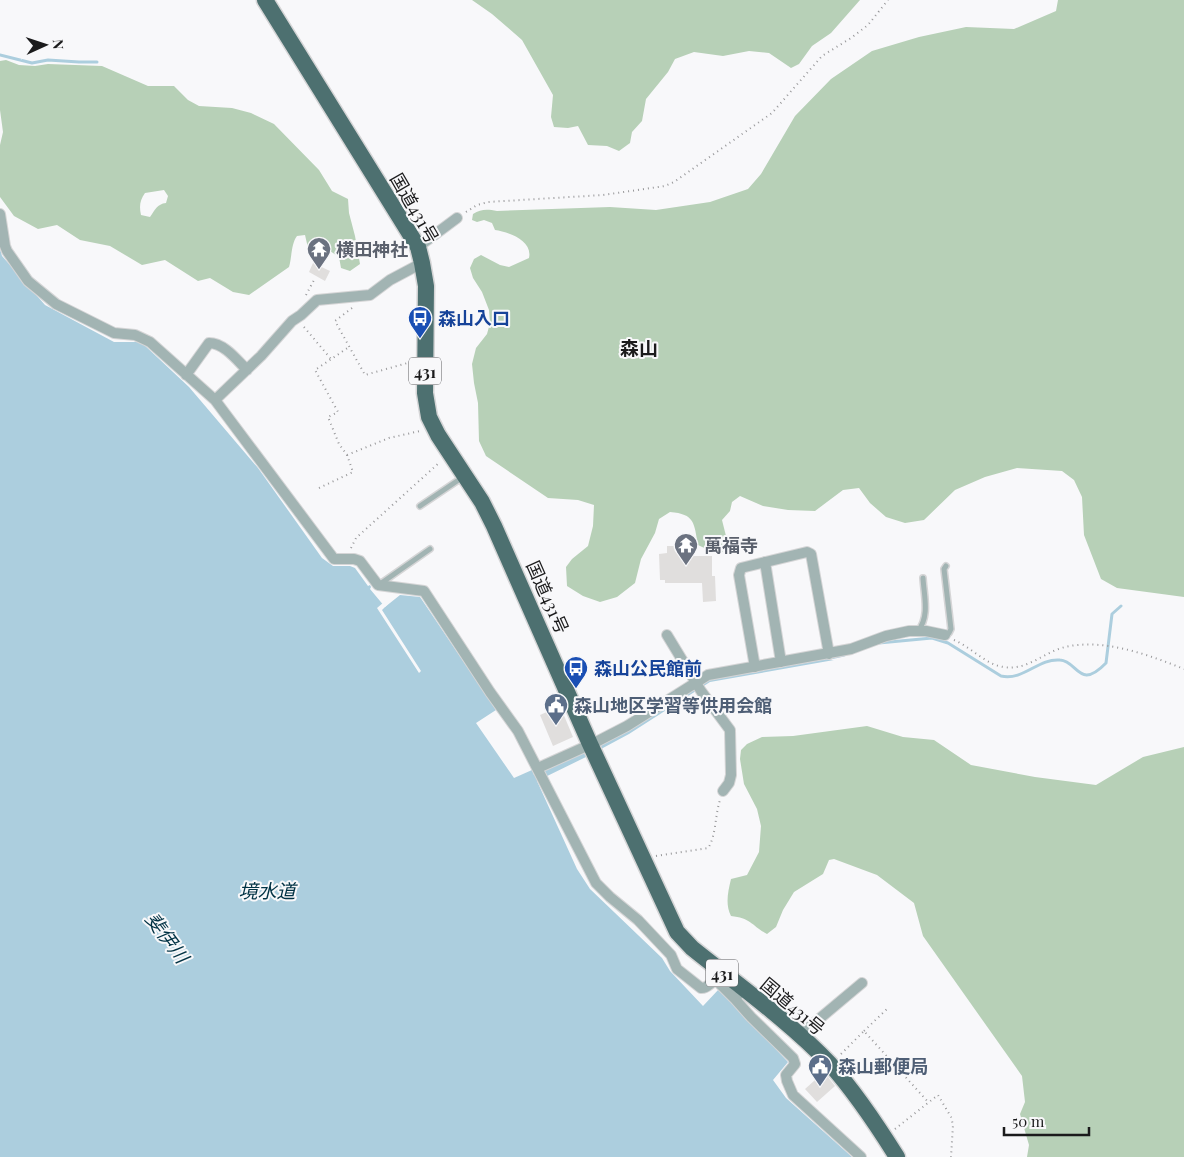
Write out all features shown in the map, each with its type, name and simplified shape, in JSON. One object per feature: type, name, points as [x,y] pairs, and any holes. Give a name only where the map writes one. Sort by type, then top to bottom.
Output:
[{"type":"highway","name":"国道431号","points":[[265,0],[418,247],[426,286],[426,406],[433,427],[482,502],[494,526],[592,749],[677,932],[739,994],[800,1035],[830,1064],[897,1157]]},
{"type":"street","points":[[0,214],[5,246],[10,257],[28,281],[56,304],[114,333],[130,334],[150,342],[215,400],[334,558],[354,559],[360,562],[378,585],[424,591],[490,692],[518,731],[596,883],[638,920],[671,955],[678,969],[701,988],[707,988],[717,981],[739,994],[751,1017],[793,1058],[795,1064],[786,1075],[793,1095],[861,1157]]},
{"type":"street","points":[[418,247],[457,218]]},
{"type":"street","points":[[215,400],[261,356],[292,321],[317,300],[370,295],[390,280],[422,263]]},
{"type":"street","points":[[186,375],[209,343],[220,346],[247,370]]},
{"type":"street","points":[[755,667],[739,575],[741,568],[806,552],[811,554],[828,654]]},
{"type":"street","points":[[765,562],[781,662]]},
{"type":"street","points":[[541,773],[592,749],[627,726],[698,686],[708,674],[828,654],[909,631],[945,635]]},
{"type":"street","points":[[667,635],[698,686],[730,730],[731,776],[730,783],[723,791]]},
{"type":"street","points":[[800,1035],[862,983]]},
{"type":"lane","points":[[420,506],[465,476]]},
{"type":"lane","points":[[378,585],[430,549]]},
{"type":"lane","points":[[945,635],[949,633],[951,628],[944,569],[946,566]]},
{"type":"lane","points":[[918,631],[923,624],[925,614],[923,578]]},
{"type":"path","points":[[457,218],[477,205],[488,202],[603,195],[665,186],[674,182],[772,113],[822,56],[868,25],[888,0]]},
{"type":"path","points":[[370,295],[335,322],[365,375],[425,358]]},
{"type":"path","points":[[296,318],[331,359]]},
{"type":"path","points":[[318,488],[353,472],[347,455],[339,444],[328,417],[338,412],[315,370],[350,347]]},
{"type":"path","points":[[347,455],[389,438],[433,427]]},
{"type":"path","points":[[345,559],[356,538],[450,453]]},
{"type":"path","points":[[945,635],[963,643],[993,664],[1004,667],[1025,665],[1050,652],[1066,647],[1105,646],[1147,654],[1184,669]]},
{"type":"path","points":[[642,858],[708,848],[712,839],[717,809],[723,791]]},
{"type":"path","points":[[830,1064],[887,1009]]},
{"type":"path","points":[[864,1031],[929,1103]]},
{"type":"path","points":[[884,1137],[938,1095],[951,1117],[953,1125],[951,1157]]},
{"type":"green space","points":[[472,0],[860,0],[831,33],[812,46],[799,64],[791,68],[769,53],[749,51],[723,56],[694,52],[675,59],[668,72],[646,99],[642,121],[632,132],[630,143],[619,151],[607,146],[588,145],[578,126],[568,128],[554,127],[551,117],[553,95],[522,40],[492,14]]},
{"type":"green space","points":[[1058,0],[1184,0],[1184,597],[1117,588],[1101,579],[1084,535],[1082,497],[1074,480],[1062,471],[1017,468],[985,477],[955,490],[924,520],[905,523],[886,517],[870,503],[859,488],[843,490],[815,511],[788,510],[763,506],[740,496],[732,502],[730,511],[722,520],[726,536],[726,549],[719,555],[698,545],[694,525],[689,518],[670,512],[659,519],[655,533],[641,559],[635,583],[617,597],[600,602],[583,596],[567,586],[566,567],[572,559],[588,546],[593,526],[594,505],[578,500],[548,498],[486,456],[479,441],[478,403],[472,364],[476,348],[487,334],[490,323],[489,310],[470,268],[474,259],[481,255],[500,265],[509,267],[529,258],[529,252],[527,246],[518,238],[495,230],[492,223],[484,220],[477,222],[472,220],[473,214],[484,210],[610,207],[656,210],[710,202],[748,189],[761,174],[795,116],[831,79],[872,51],[919,37],[966,27],[1014,29],[1056,11]]},
{"type":"green space","points":[[6,60],[19,65],[35,66],[48,64],[102,66],[148,86],[174,86],[188,100],[199,106],[232,108],[251,113],[274,124],[319,170],[332,191],[348,199],[349,213],[360,264],[350,271],[341,268],[339,257],[330,251],[319,254],[308,248],[305,235],[297,236],[289,267],[249,295],[233,292],[210,278],[198,281],[165,260],[142,265],[110,246],[80,240],[57,225],[38,229],[14,216],[0,197],[0,145],[3,132],[0,110],[0,61]],"holes":[[[164,190],[168,196],[166,203],[158,206],[150,217],[141,215],[140,203],[145,193]]]},
{"type":"green space","points":[[867,726],[903,737],[934,740],[971,765],[1035,777],[1096,785],[1143,757],[1184,747],[1184,1157],[1027,1157],[1029,1145],[1020,1114],[1025,1102],[1022,1076],[923,936],[914,903],[877,875],[834,859],[829,860],[823,874],[794,892],[783,910],[776,927],[767,934],[747,920],[731,916],[728,893],[731,879],[747,875],[759,852],[761,826],[757,809],[744,784],[740,759],[741,750],[747,744],[762,737],[793,736]]},
{"type":"water","name":"境水道","points":[[0,249],[2,256],[45,305],[114,342],[141,342],[189,387],[258,468],[322,558],[333,566],[350,566],[355,568],[368,586],[370,585],[370,589],[385,607],[400,595],[420,597],[496,710],[476,723],[514,778],[532,770],[534,775],[707,678],[813,660],[834,660],[710,682],[629,734],[537,781],[577,869],[590,889],[662,958],[670,971],[703,1006],[719,989],[788,1062],[773,1080],[786,1098],[852,1157],[0,1157]]},
{"type":"pier","points":[[384,602],[388,604],[382,610],[421,671],[419,673],[377,608]]},
{"type":"building","name":"横田神社","points":[[313,263],[330,271],[325,281],[309,272]]},
{"type":"building","name":"萬福寺","points":[[667,546],[680,546],[681,553],[689,553],[689,556],[712,556],[712,576],[715,576],[716,601],[703,602],[702,583],[665,583],[665,580],[660,580],[659,554],[667,553]]},
{"type":"building","name":"森山地区学習等供用会館","points":[[560,706],[573,737],[553,746],[540,715]]},
{"type":"building","points":[[824,1072],[835,1086],[817,1102],[805,1089]]},
{"type":"waterway","points":[[0,55],[32,63],[48,60],[97,62]]},
{"type":"waterway","points":[[879,643],[932,638],[948,643],[1001,676],[1009,677],[1024,673],[1052,660],[1066,662],[1084,675],[1097,671],[1106,663],[1112,614],[1121,606]]},
{"type":"waterway","points":[[821,660],[844,655]]},
{"type":"place","name":"横田神社","points":[[319,270]]},
{"type":"place","name":"森山入口","points":[[420,339]]},
{"type":"place","name":"萬福寺","points":[[686,566]]},
{"type":"place","name":"森山公民館前","points":[[576,689]]},
{"type":"place","name":"森山地区学習等供用会館","points":[[556,726]]},
{"type":"place","name":"森山郵便局","points":[[820,1087]]},
{"type":"district","name":"森山","points":[[639,347]]},
{"type":"water label","name":"斐伊川","points":[[168,937]]}]
